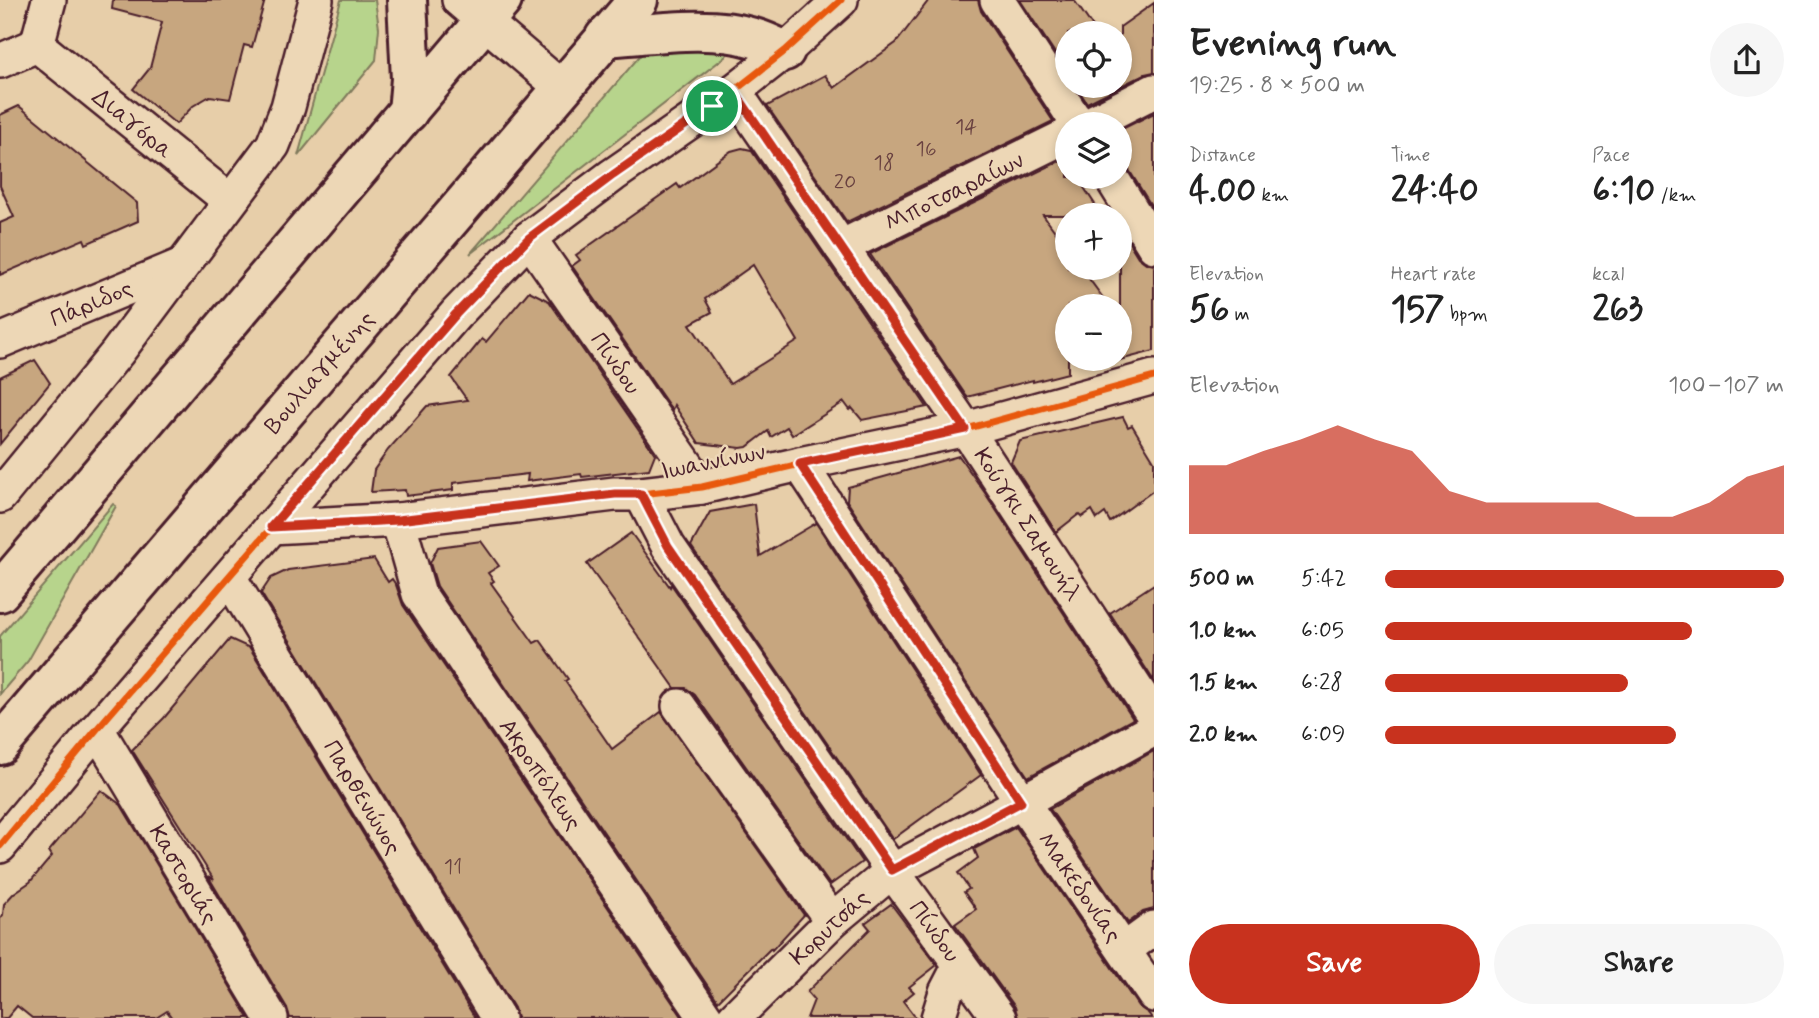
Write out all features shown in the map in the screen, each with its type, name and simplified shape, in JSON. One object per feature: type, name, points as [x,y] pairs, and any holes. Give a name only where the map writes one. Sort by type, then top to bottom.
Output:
[{"type":"main road","points":[[407,0],[411,79],[408,112]]},
{"type":"main road","name":"Βουλιαγμένης","points":[[0,745],[638,0]]},
{"type":"main road","points":[[0,592],[408,112],[483,5]]},
{"type":"main road","points":[[606,37],[722,32],[753,37],[785,51]]},
{"type":"street","points":[[0,61],[37,45],[49,0]]},
{"type":"street","points":[[0,495],[117,353],[273,145],[288,107],[316,0]]},
{"type":"street","points":[[0,846],[97,729],[456,314],[529,238],[613,175],[734,91],[785,51],[841,0]]},
{"type":"street","points":[[997,0],[1070,112]]},
{"type":"street","points":[[483,5],[562,88]]},
{"type":"street","name":"Διαγόρα","points":[[37,45],[230,201]]},
{"type":"street","name":"Κούγκι Σαμουήλ","points":[[734,91],[965,429],[1154,716]]},
{"type":"street","points":[[1113,112],[1154,91]]},
{"type":"street","name":"Μποτσαραίων","points":[[841,247],[1055,141]]},
{"type":"street","points":[[1118,189],[1154,246]]},
{"type":"street","name":"Πίνδου","points":[[529,238],[702,487]]},
{"type":"street","name":"Πάριδος","points":[[0,341],[183,264]]},
{"type":"street","name":"Ιωαννίνων","points":[[271,527],[398,520],[615,494],[702,487],[965,429],[1154,377]]},
{"type":"street","name":"Μακεδονίας","points":[[800,464],[1021,802],[1154,995]]},
{"type":"street","name":"Πίνδου","points":[[641,494],[668,546],[892,870],[999,1018]]},
{"type":"street","name":"Ακροπόλεως","points":[[398,520],[419,594],[706,1018]]},
{"type":"street","name":"Παρθενώνος","points":[[229,577],[498,1018]]},
{"type":"street","points":[[679,706],[832,921]]},
{"type":"street","name":"Καστοριάς","points":[[97,729],[271,1018]]},
{"type":"street","name":"Κορυτσάς","points":[[734,1018],[832,921],[892,870],[1154,729]]},
{"type":"street","points":[[1124,950],[1154,928]]},
{"type":"street","points":[[938,1018],[946,992],[960,965]]},
{"type":"green space","points":[[341,0],[375,0],[379,28],[376,60],[298,156]]},
{"type":"green space","points":[[730,49],[726,56],[470,254],[644,51]]},
{"type":"green space","points":[[113,504],[116,506],[28,661],[0,694],[0,636]]},
{"type":"building","points":[[113,0],[265,0],[252,47],[244,45],[230,99],[210,96],[193,106],[176,124],[133,89],[150,68],[162,22],[112,9]]},
{"type":"building","points":[[929,0],[978,0],[981,11],[1053,121],[847,222],[767,106],[825,75],[834,88],[896,43]]},
{"type":"building","points":[[1020,0],[1074,0],[1089,21],[1055,21],[1055,53]]},
{"type":"building","points":[[1154,3],[1154,72],[1132,80],[1132,21],[1128,21]]},
{"type":"building","points":[[1084,98],[1097,98],[1087,103]]},
{"type":"building","points":[[19,106],[137,203],[138,221],[86,244],[84,239],[0,275],[0,223],[14,217],[0,186],[0,115]]},
{"type":"building","points":[[1154,113],[1154,210],[1132,175],[1132,124]]},
{"type":"building","points":[[742,148],[751,150],[927,407],[862,420],[844,402],[792,435],[787,427],[771,437],[768,431],[747,447],[741,448],[699,443],[674,405],[672,410],[572,266],[580,260],[576,255],[677,184],[680,188],[731,151]],"holes":[[[753,265],[798,341],[730,384],[690,324],[712,312],[705,299]]]},
{"type":"building","points":[[1055,163],[1055,189],[1085,189],[1094,203],[1055,203],[1055,215],[1043,215],[1055,231],[1055,280],[1090,280],[1100,294],[1055,294],[1055,371],[1068,373],[967,397],[870,254]]},
{"type":"building","points":[[1132,247],[1138,257],[1154,265],[1154,351],[1132,357],[1132,294],[1120,294],[1120,280],[1132,280]]},
{"type":"building","points":[[529,291],[549,301],[655,454],[649,469],[527,481],[528,474],[453,483],[453,490],[406,496],[405,490],[371,492],[374,470],[427,406],[467,400],[451,377],[482,339],[486,342]]},
{"type":"building","points":[[35,360],[50,383],[0,444],[0,377]]},
{"type":"building","points":[[1123,417],[1128,427],[1132,425],[1154,461],[1154,490],[1110,522],[1105,513],[1097,519],[1092,510],[1082,517],[1079,514],[1056,532],[1011,462],[1020,441]]},
{"type":"building","points":[[959,456],[1133,719],[1028,777],[847,501],[848,487]]},
{"type":"building","points":[[754,504],[760,556],[816,523],[981,775],[893,839],[691,546],[710,512]]},
{"type":"building","points":[[631,533],[670,587],[671,584],[862,862],[830,885],[695,695],[686,688],[675,688],[587,564]]},
{"type":"building","points":[[481,541],[499,566],[488,573],[494,581],[491,583],[534,643],[540,640],[612,749],[661,712],[804,915],[772,950],[771,948],[718,1001],[437,586],[430,563],[438,547]]},
{"type":"building","points":[[374,559],[388,582],[392,579],[403,605],[683,1018],[517,1018],[514,1008],[261,593],[271,578],[288,570]]},
{"type":"building","points":[[1154,584],[1154,681],[1110,613]]},
{"type":"building","points":[[230,639],[250,648],[475,1018],[290,1018],[287,1008],[208,876],[214,880],[132,750],[164,718]]},
{"type":"building","points":[[1154,751],[1154,909],[1143,912],[1128,923],[1050,809]]},
{"type":"building","points":[[101,790],[121,805],[249,1018],[172,1018],[167,1011],[156,1018],[32,1018],[17,1006],[7,1018],[0,1018],[0,919],[4,904],[30,882],[52,856],[49,851]]},
{"type":"building","points":[[1016,827],[1138,1006],[1152,1018],[1018,1018],[1015,1007],[955,924],[976,909],[964,892],[969,889],[958,873],[978,858],[974,849]]},
{"type":"building","points":[[891,904],[937,965],[909,987],[914,992],[903,1001],[916,1018],[807,1018],[814,1000],[807,992],[870,929],[865,923]]},
{"type":"cycle path","points":[[0,846],[97,729],[456,314],[529,238],[613,175],[734,91],[785,51],[841,0]]},
{"type":"cycle path","points":[[271,527],[398,520],[615,494],[702,487],[966,429],[1154,377]]},
{"type":"route","points":[[734,91],[965,429],[800,464],[1021,802],[892,870],[668,546],[641,494],[615,494],[398,520],[271,527],[456,314],[529,238],[712,106],[734,91]]}]
